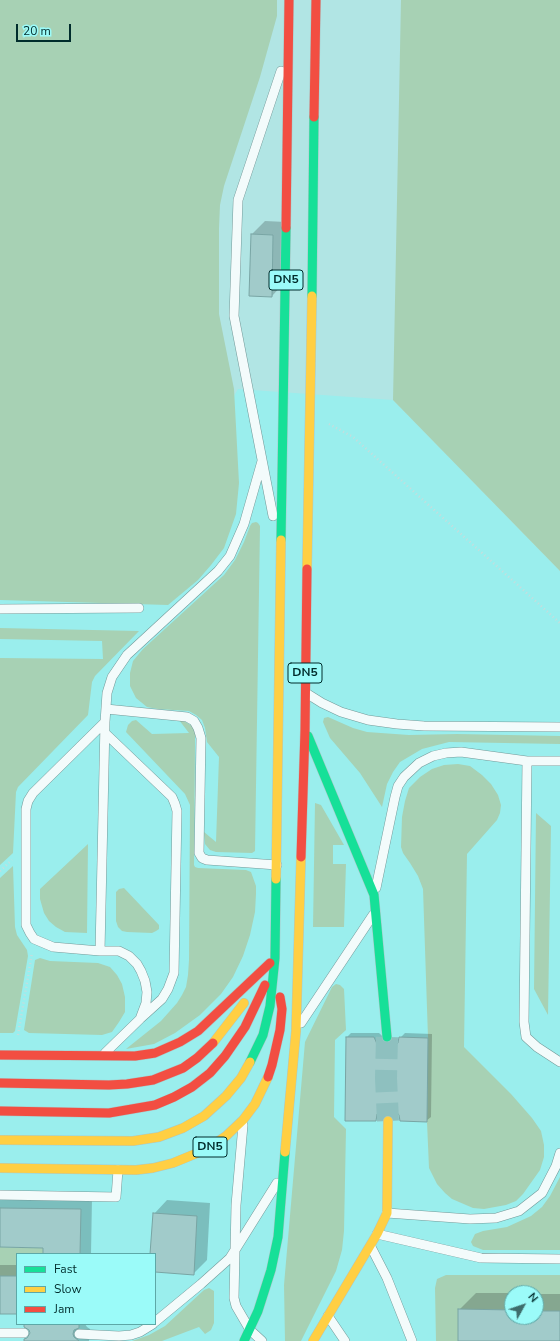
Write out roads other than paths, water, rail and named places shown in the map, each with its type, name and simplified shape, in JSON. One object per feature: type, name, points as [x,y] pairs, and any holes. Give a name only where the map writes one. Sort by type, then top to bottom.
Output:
[{"type":"highway","name":"DN5","points":[[0,1140],[133,1141],[159,1137],[183,1128],[204,1116],[226,1096],[241,1078],[255,1054],[263,1035],[270,1006],[275,958],[289,0]]},
{"type":"highway","name":"DN5","points":[[244,1341],[258,1312],[271,1270],[278,1237],[296,1031],[305,730],[316,0]]},
{"type":"highway","name":"DN5","points":[[305,730],[374,895],[387,1037]]},
{"type":"highway","name":"DN5","points":[[0,1111],[108,1113],[132,1110],[155,1105],[192,1087],[210,1073],[225,1056],[245,1027],[259,1000],[275,958]]},
{"type":"highway","name":"DN5","points":[[0,1168],[118,1170],[154,1168],[173,1163],[207,1149],[226,1136],[243,1120],[255,1104],[264,1087],[277,1051],[282,1009],[275,958]]},
{"type":"highway","points":[[0,1055],[135,1056],[155,1053],[180,1042],[198,1031],[275,958]]},
{"type":"highway","points":[[0,1083],[127,1084],[153,1080],[183,1068],[212,1044],[231,1021],[275,958]]},
{"type":"highway","points":[[313,1341],[377,1234],[387,1213],[388,1121]]},
{"type":"lane","points":[[282,561],[234,316],[238,200],[289,45]]},
{"type":"lane","points":[[100,951],[105,722],[107,694],[112,677],[127,655],[218,571],[230,556],[244,524],[262,461]]},
{"type":"lane","points":[[0,609],[139,608]]},
{"type":"lane","points":[[305,692],[322,703],[342,712],[375,721],[424,726],[560,727]]},
{"type":"lane","points":[[106,710],[182,716],[194,721],[201,738],[199,852],[202,858],[207,860],[277,864]]},
{"type":"lane","points":[[105,722],[33,793],[28,801],[26,810],[26,925],[34,939],[53,947],[119,951],[129,956],[141,971],[147,992],[146,1003],[140,1019]]},
{"type":"lane","points":[[101,1056],[162,998],[168,989],[174,973],[177,811],[172,797],[105,733]]},
{"type":"lane","points":[[374,895],[395,797],[401,782],[419,763],[433,756],[446,753],[474,753],[527,760],[560,761]]},
{"type":"lane","points":[[527,760],[524,1022],[526,1036],[537,1047],[560,1062]]},
{"type":"lane","points":[[296,1031],[376,910]]},
{"type":"lane","points":[[243,1120],[236,1205],[234,1298],[236,1306],[250,1330],[262,1341]]},
{"type":"lane","points":[[387,1213],[470,1219],[496,1218],[519,1211],[542,1194],[556,1166],[560,1153]]},
{"type":"lane","points":[[0,1195],[116,1197],[118,1170]]},
{"type":"lane","points":[[156,1321],[230,1258],[285,1170]]},
{"type":"lane","points":[[377,1234],[481,1258],[560,1259]]},
{"type":"lane","points":[[370,1244],[387,1278],[412,1341]]},
{"type":"lane","points":[[328,1315],[345,1341]]},
{"type":"lane","points":[[79,1334],[119,1336],[130,1335],[140,1332],[151,1325]]},
{"type":"lane","points":[[0,1332],[24,1333]]},
{"type":"tunnel","points":[[387,1037],[386,1078],[388,1121]]}]
